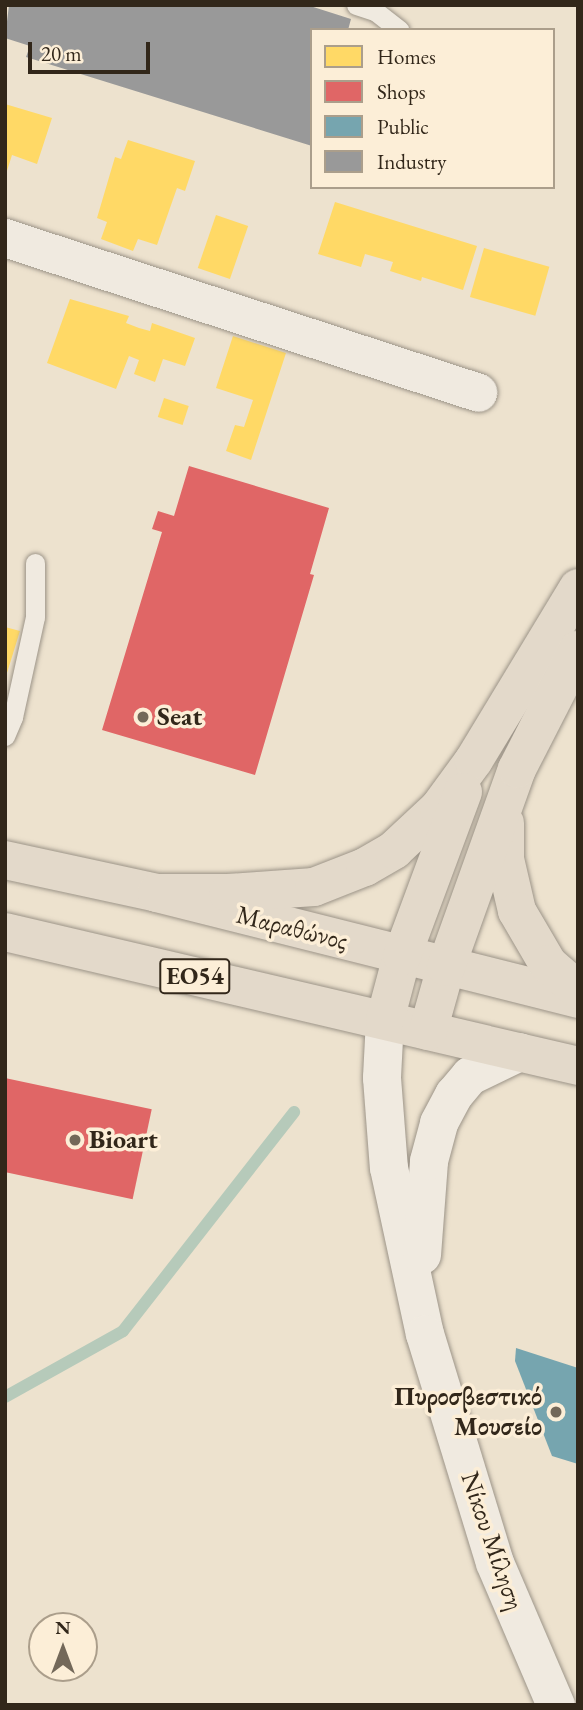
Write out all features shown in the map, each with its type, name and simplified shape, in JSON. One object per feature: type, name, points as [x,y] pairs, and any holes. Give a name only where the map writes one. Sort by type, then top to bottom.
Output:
[{"type":"main road","points":[[157,893],[270,891],[314,887],[394,850],[439,808],[474,760],[578,588]]},
{"type":"main road","points":[[428,1031],[446,967],[517,769],[578,650]]},
{"type":"main road","points":[[385,1020],[402,956],[474,760]]},
{"type":"main road","points":[[517,769],[504,835],[509,884],[517,911],[548,964],[578,990]]},
{"type":"main road","name":"Μαραθώνος","points":[[5,860],[157,893],[578,999]]},
{"type":"main road","name":"ΕΟ54","points":[[5,932],[578,1066]]},
{"type":"street","points":[[5,239],[478,393]]},
{"type":"street","name":"Νίκου Μίληση","points":[[385,1020],[382,1078],[389,1168],[425,1334],[495,1563],[556,1705]]},
{"type":"street","name":"Νίκου Μίληση","points":[[425,1334],[421,1264],[424,1200],[439,1123],[454,1095],[470,1076],[520,1052]]},
{"type":"lane","points":[[356,5],[375,11],[396,28]]},
{"type":"lane","points":[[5,736],[13,718],[35,617],[35,563]]},
{"type":"building: Homes","points":[[5,104],[52,118],[37,164],[12,155],[6,174]]},
{"type":"building: Homes","points":[[128,140],[195,161],[185,191],[177,188],[157,245],[138,239],[133,251],[101,239],[107,222],[97,218],[115,157],[121,159]]},
{"type":"building: Homes","points":[[335,202],[477,246],[463,290],[422,277],[421,281],[390,271],[393,262],[365,254],[361,267],[318,254]]},
{"type":"building: Homes","points":[[216,215],[248,226],[230,279],[198,268]]},
{"type":"building: Homes","points":[[484,248],[549,267],[535,316],[470,297]]},
{"type":"building: Homes","points":[[70,299],[129,316],[126,323],[139,328],[150,331],[152,323],[195,338],[185,366],[163,359],[155,382],[134,374],[139,360],[129,356],[116,389],[47,363]]},
{"type":"building: Homes","points":[[233,336],[286,353],[251,460],[226,451],[235,425],[244,427],[253,400],[216,388]]},
{"type":"building: Homes","points":[[164,398],[189,406],[183,425],[158,417]]},
{"type":"building: Homes","points":[[5,627],[20,631],[6,676],[5,676]]},
{"type":"building: Shops","points":[[189,466],[329,508],[310,574],[314,575],[255,775],[102,730],[162,532],[152,529],[158,511],[174,516]]},
{"type":"building: Shops","name":"Bioart","points":[[5,1078],[152,1109],[133,1199],[5,1172]]},
{"type":"building: Public","name":"Πυροσβεστικό Μουσείο","points":[[516,1348],[578,1368],[578,1464],[552,1456],[515,1361]]},
{"type":"building: Industry","points":[[9,5],[307,5],[351,19],[349,28],[310,28],[310,145],[26,57],[30,46],[5,38]]},
{"type":"waterway","points":[[5,1397],[123,1331],[294,1112]]},
{"type":"place","name":"Seat","points":[[143,717]]},
{"type":"place","name":"Bioart","points":[[75,1140]]},
{"type":"place","name":"Πυροσβεστικό Μουσείο","points":[[556,1412]]}]
